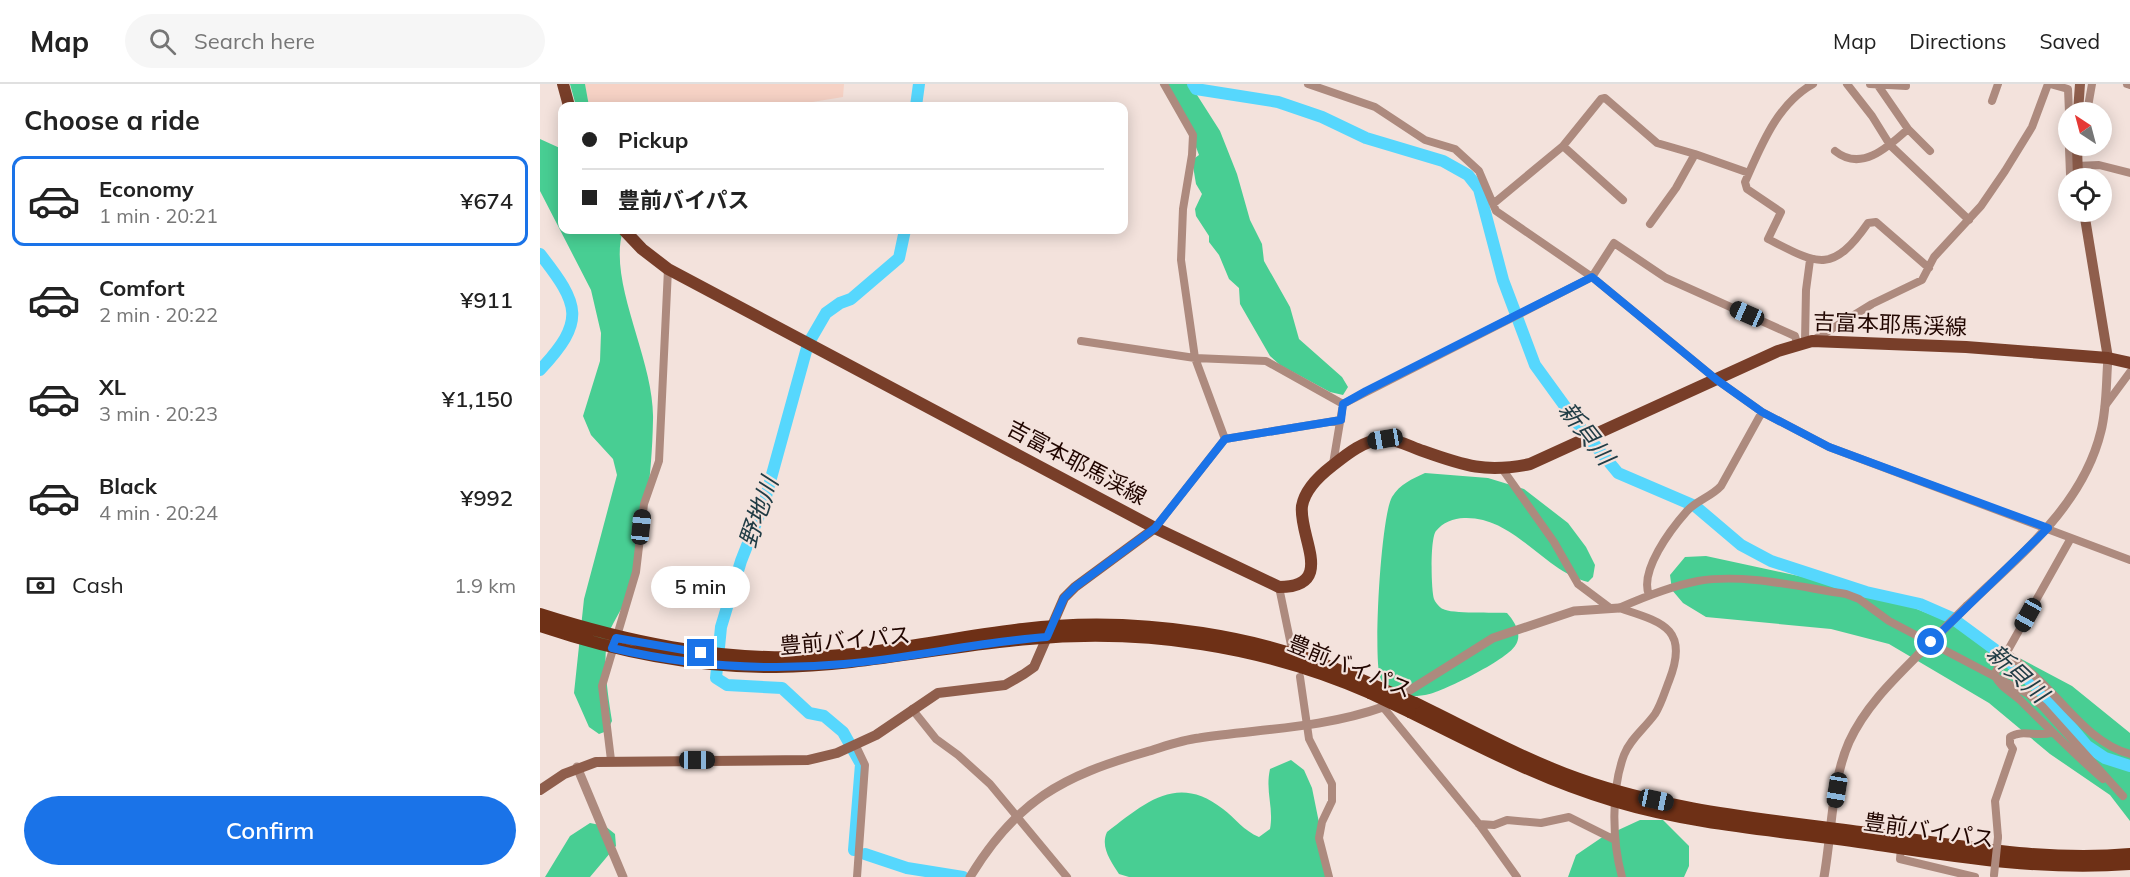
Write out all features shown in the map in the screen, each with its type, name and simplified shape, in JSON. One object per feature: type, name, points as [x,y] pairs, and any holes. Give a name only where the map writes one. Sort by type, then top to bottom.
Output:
[{"type":"highway","name":"豊前バイパス","points":[[540,614],[614,643]]},
{"type":"highway","name":"豊前バイパス","points":[[540,626],[614,643],[725,656],[844,655],[1049,632],[1138,627],[1222,637],[1323,664],[1412,708],[1616,796],[1831,833],[1901,848],[2044,865],[2130,864]]},
{"type":"highway","name":"豊前バイパス","points":[[1831,833],[2016,853],[2082,856],[2130,854]]},
{"type":"main road","points":[[563,84],[568,102]]},
{"type":"main road","points":[[2079,102],[2080,84]]},
{"type":"main road","points":[[2086,222],[2108,358]]},
{"type":"main road","name":"吉富本耶馬渓線","points":[[628,234],[642,249],[668,269],[813,344],[1155,528],[1279,587],[1290,587],[1310,575],[1313,562],[1302,522],[1302,505],[1306,493],[1320,475],[1358,447],[1385,439],[1462,465],[1503,470],[1530,464],[1805,342],[1966,347],[2108,358],[2130,363]]},
{"type":"main road","points":[[540,790],[577,767],[611,760],[808,760],[856,746],[938,693],[1005,685],[1034,666],[1064,598],[1075,587],[1155,528]]},
{"type":"street","points":[[1164,84],[1190,128],[1194,142],[1183,209],[1181,260],[1195,358],[1225,439]]},
{"type":"street","points":[[1308,84],[1375,107],[1425,140],[1455,149],[1479,171],[1496,211],[1592,277],[1717,380],[1762,412],[1829,447],[2130,560]]},
{"type":"street","points":[[1813,84],[1800,91],[1770,127],[1745,182],[1747,189],[1781,212],[1768,239],[1810,260],[1840,256],[1868,223],[1876,222],[1929,268]]},
{"type":"street","points":[[1870,84],[1906,86]]},
{"type":"street","points":[[1876,84],[1908,129],[1929,151]]},
{"type":"street","points":[[1992,101],[1998,84]]},
{"type":"street","points":[[1805,342],[1872,304],[1922,280],[1934,257],[1981,206],[2032,127],[2049,84],[2068,89],[2069,102]]},
{"type":"street","points":[[2089,102],[2092,84]]},
{"type":"street","points":[[1850,85],[1890,145],[1969,220]]},
{"type":"street","points":[[1493,204],[1563,146],[1601,99],[1605,98],[1657,143],[1749,173]]},
{"type":"street","points":[[1835,152],[1849,161],[1860,160],[1890,145],[1908,129]]},
{"type":"street","points":[[1563,146],[1623,200]]},
{"type":"street","points":[[1650,224],[1676,188],[1695,154]]},
{"type":"street","points":[[2091,168],[2099,165],[2111,168]]},
{"type":"street","points":[[2112,168],[2130,173]]},
{"type":"street","points":[[1343,404],[1592,277],[1614,243],[1666,278],[1805,342]]},
{"type":"street","points":[[1805,342],[1806,290],[1810,260]]},
{"type":"street","points":[[611,760],[602,686],[636,572],[644,504],[659,461],[668,269]]},
{"type":"street","points":[[1081,341],[1195,358],[1266,361],[1343,404]]},
{"type":"street","points":[[1824,877],[1840,771],[1849,742],[1882,691],[2048,528],[2072,496],[2101,432],[2108,358]]},
{"type":"street","points":[[2105,406],[2130,372]]},
{"type":"street","points":[[1333,465],[1343,404]]},
{"type":"street","points":[[1649,595],[1646,580],[1658,550],[1688,509],[1713,495],[1721,486],[1762,412]]},
{"type":"street","points":[[1155,528],[1225,439],[1341,420]]},
{"type":"street","points":[[1503,470],[1554,542],[1578,585],[1614,608],[1660,622],[1676,638],[1677,654],[1656,713],[1625,753],[1616,796],[1615,840],[1622,877]]},
{"type":"street","points":[[1994,675],[2071,538]]},
{"type":"street","points":[[970,877],[989,845],[1015,816],[1043,794],[1078,774],[1195,738],[1344,719],[1383,707],[1493,638],[1574,611],[1614,608],[1698,581],[1728,579],[1845,594],[1859,599],[1889,621],[2028,694],[2043,706],[2130,803]]},
{"type":"street","points":[[1279,587],[1292,645]]},
{"type":"street","points":[[2007,653],[2038,678],[2106,744],[2130,754]]},
{"type":"street","points":[[1994,675],[2000,685],[2020,700],[2051,733],[2123,796]]},
{"type":"street","points":[[1300,677],[1309,739],[1332,784],[1332,801],[1322,822],[1319,838],[1329,877]]},
{"type":"street","points":[[1383,707],[1479,824],[1517,877]]},
{"type":"street","points":[[912,709],[936,739],[990,784],[1067,877]]},
{"type":"street","points":[[1994,876],[1998,837],[1995,801],[2013,749],[2010,737],[2017,733],[2041,736],[2051,733]]},
{"type":"street","points":[[856,746],[865,765],[857,877]]},
{"type":"street","points":[[577,767],[623,877]]},
{"type":"street","points":[[1479,824],[1494,825],[1507,820],[1541,823],[1569,817],[1615,840]]},
{"type":"street","points":[[1901,848],[1900,859],[1975,877]]},
{"type":"shaded area","points":[[585,84],[844,84],[843,97],[812,102],[588,102]]},
{"type":"green space","points":[[570,84],[585,84],[588,102],[575,102]]},
{"type":"green space","points":[[1163,84],[1190,84],[1220,131],[1237,174],[1250,220],[1262,244],[1264,261],[1290,307],[1299,339],[1342,377],[1348,387],[1343,395],[1330,392],[1280,365],[1270,356],[1240,304],[1239,288],[1229,279],[1219,255],[1209,242],[1209,236],[1196,216],[1195,209],[1202,194],[1196,184],[1192,160],[1199,155],[1191,134]]},
{"type":"green space","points":[[540,139],[558,147],[558,226],[540,191]]},
{"type":"green space","points":[[562,234],[622,234],[620,251],[621,274],[652,397],[651,463],[643,530],[634,574],[628,594],[607,640],[606,670],[612,721],[607,731],[599,734],[589,727],[574,693],[584,599],[617,475],[613,459],[591,435],[583,416],[600,361],[601,333],[591,290]]},
{"type":"green space","points":[[1425,473],[1488,478],[1524,489],[1568,523],[1586,547],[1595,565],[1593,577],[1588,582],[1557,567],[1514,534],[1498,526],[1482,520],[1464,518],[1445,523],[1436,531],[1433,543],[1432,575],[1435,602],[1448,611],[1507,613],[1517,629],[1517,642],[1499,659],[1445,688],[1421,696],[1393,696],[1380,677],[1378,663],[1378,615],[1384,530],[1388,509],[1395,492],[1407,482]]},
{"type":"green space","points":[[1706,556],[1877,593],[1959,626],[2072,686],[2130,733],[2130,821],[2110,795],[2050,754],[1989,703],[1889,644],[1831,629],[1706,617],[1683,603],[1672,590],[1670,575],[1685,557]]},
{"type":"green space","points":[[1291,760],[1304,770],[1312,788],[1330,877],[1129,877],[1119,874],[1106,848],[1107,832],[1148,802],[1162,796],[1191,793],[1206,798],[1259,837],[1270,829],[1268,785],[1270,769]]},
{"type":"green space","points":[[1640,820],[1663,820],[1689,846],[1689,866],[1684,877],[1568,877],[1576,855],[1601,838]]},
{"type":"green space","points":[[590,823],[605,826],[615,834],[616,846],[590,877],[545,877],[570,836]]},
{"type":"waterway","name":"野地川","points":[[917,102],[919,84]]},
{"type":"waterway","name":"新貝川","points":[[1193,84],[1196,89],[1278,102],[1322,117],[1366,138],[1443,161],[1468,175],[1479,189],[1503,280],[1535,365],[1580,427],[1618,473],[1695,506],[1741,545],[1771,561],[1866,592],[1920,604],[1952,618],[2001,654],[2041,691],[2087,746],[2105,758],[2130,766]]},
{"type":"waterway","name":"野地川","points":[[854,850],[861,764],[843,732],[824,716],[809,713],[782,688],[727,685],[716,678],[721,627],[741,561],[765,500],[808,344],[826,313],[840,303],[851,299],[899,258],[904,234]]},
{"type":"waterway","points":[[540,254],[563,287],[570,300],[572,313],[571,325],[565,338],[540,370]]},
{"type":"waterway","name":"野地川","points":[[865,854],[907,868],[963,877]]},
{"type":"route","points":[[701,653],[616,638],[612,648],[677,661],[791,667],[863,662],[1047,637],[1064,598],[1075,587],[1155,528],[1225,439],[1341,420],[1343,404],[1592,277],[1717,380],[1762,412],[1829,447],[1861,458],[1898,475],[2048,528],[1931,642]]}]
